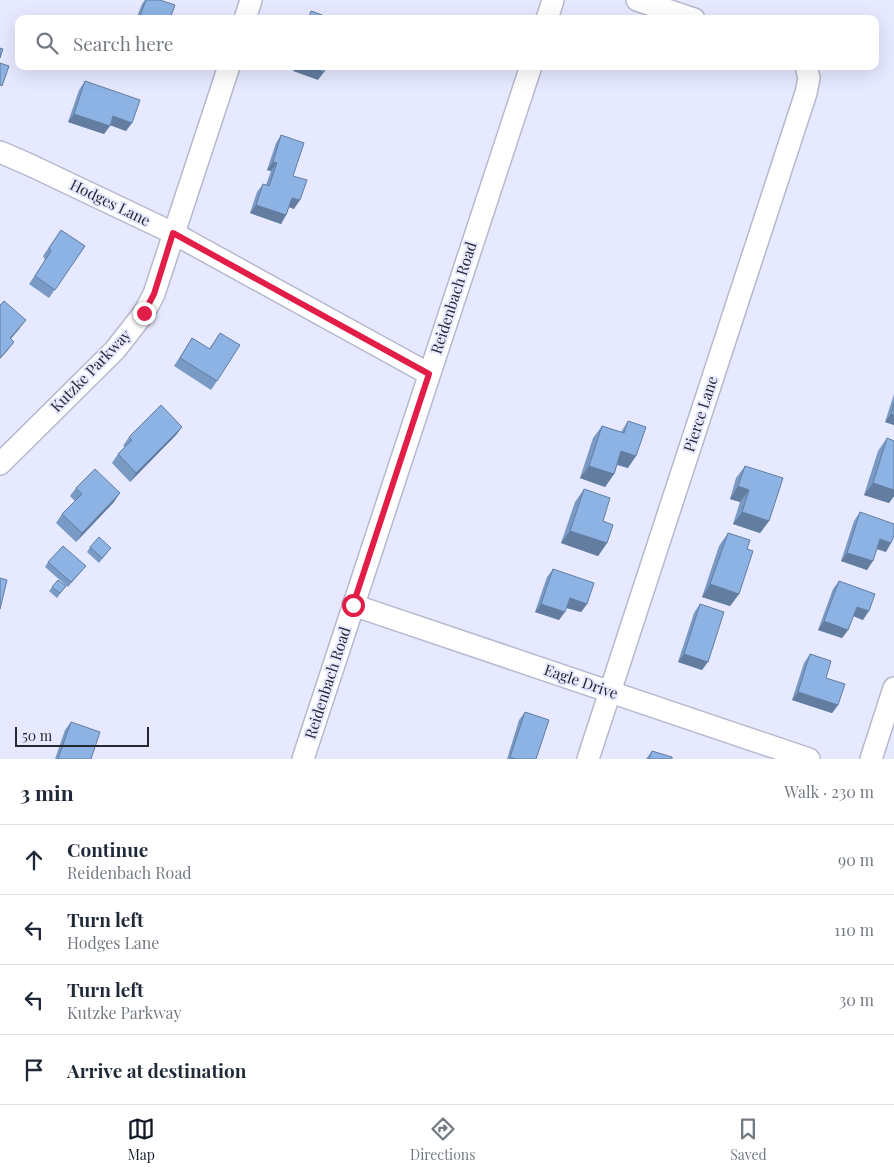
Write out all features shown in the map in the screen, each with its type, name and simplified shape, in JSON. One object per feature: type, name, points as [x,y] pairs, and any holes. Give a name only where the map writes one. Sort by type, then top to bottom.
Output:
[{"type":"street","points":[[246,15],[252,0]]},
{"type":"street","points":[[548,15],[553,0]]},
{"type":"street","points":[[637,0],[682,15]]},
{"type":"street","name":"Kutzke Parkway","points":[[0,464],[114,350],[144,313],[154,294],[228,70]]},
{"type":"street","name":"Reidenbach Road","points":[[303,759],[530,70]]},
{"type":"street","name":"Pierce Lane","points":[[588,759],[806,93],[809,78],[807,70]]},
{"type":"street","name":"Hodges Lane","points":[[0,152],[30,164],[173,233],[429,374]]},
{"type":"street","name":"Eagle Drive","points":[[353,605],[810,759]]},
{"type":"street","points":[[871,759],[894,688]]},
{"type":"building","points":[[146,0],[160,0],[175,5],[171,15],[140,15]]},
{"type":"building","points":[[311,11],[322,15],[310,15]]},
{"type":"building","points":[[0,63],[9,66],[2,86],[0,85]]},
{"type":"building","points":[[85,81],[140,100],[132,123],[113,116],[110,126],[74,114]]},
{"type":"building","points":[[281,135],[304,143],[293,176],[307,180],[300,200],[292,198],[286,215],[256,205],[263,184],[269,186],[277,163],[273,162]]},
{"type":"building","points":[[61,230],[85,246],[55,290],[35,276],[51,251],[49,248]]},
{"type":"building","points":[[4,301],[26,320],[10,338],[14,342],[0,358],[0,305]]},
{"type":"building","points":[[220,333],[240,345],[217,381],[180,358],[192,338],[210,349]]},
{"type":"building","points":[[894,404],[894,415],[891,414]]},
{"type":"building","points":[[161,405],[182,427],[136,473],[118,454],[132,440],[129,437]]},
{"type":"building","points":[[628,421],[646,427],[636,456],[621,451],[614,474],[589,466],[602,426],[624,433]]},
{"type":"building","points":[[887,438],[894,441],[894,490],[873,483]]},
{"type":"building","points":[[745,466],[783,478],[769,521],[742,512],[749,490],[738,486]]},
{"type":"building","points":[[95,469],[120,493],[82,533],[62,514],[82,494],[76,488]]},
{"type":"building","points":[[584,489],[610,498],[603,521],[613,525],[607,543],[570,531]]},
{"type":"building","points":[[860,512],[894,524],[894,535],[891,543],[880,539],[873,561],[847,553]]},
{"type":"building","points":[[728,533],[750,540],[747,549],[753,551],[739,594],[710,584]]},
{"type":"building","points":[[99,537],[111,548],[102,558],[90,547]]},
{"type":"building","points":[[63,546],[86,566],[71,582],[48,562]]},
{"type":"building","points":[[553,569],[594,583],[587,604],[570,598],[565,612],[541,604]]},
{"type":"building","points":[[0,578],[7,580],[0,609]]},
{"type":"building","points":[[58,580],[66,586],[60,593],[52,587]]},
{"type":"building","points":[[839,581],[875,594],[869,611],[857,607],[848,630],[824,621]]},
{"type":"building","points":[[700,604],[724,612],[708,662],[684,654]]},
{"type":"building","points":[[810,654],[831,661],[826,678],[845,684],[838,705],[798,692]]},
{"type":"building","points":[[525,712],[549,720],[536,759],[515,759],[510,757]]},
{"type":"building","points":[[71,722],[100,732],[91,759],[58,759]]},
{"type":"building","points":[[652,751],[672,757],[672,759],[649,759]]},
{"type":"route","points":[[144,313],[154,294],[173,233],[429,374],[353,605]]}]
